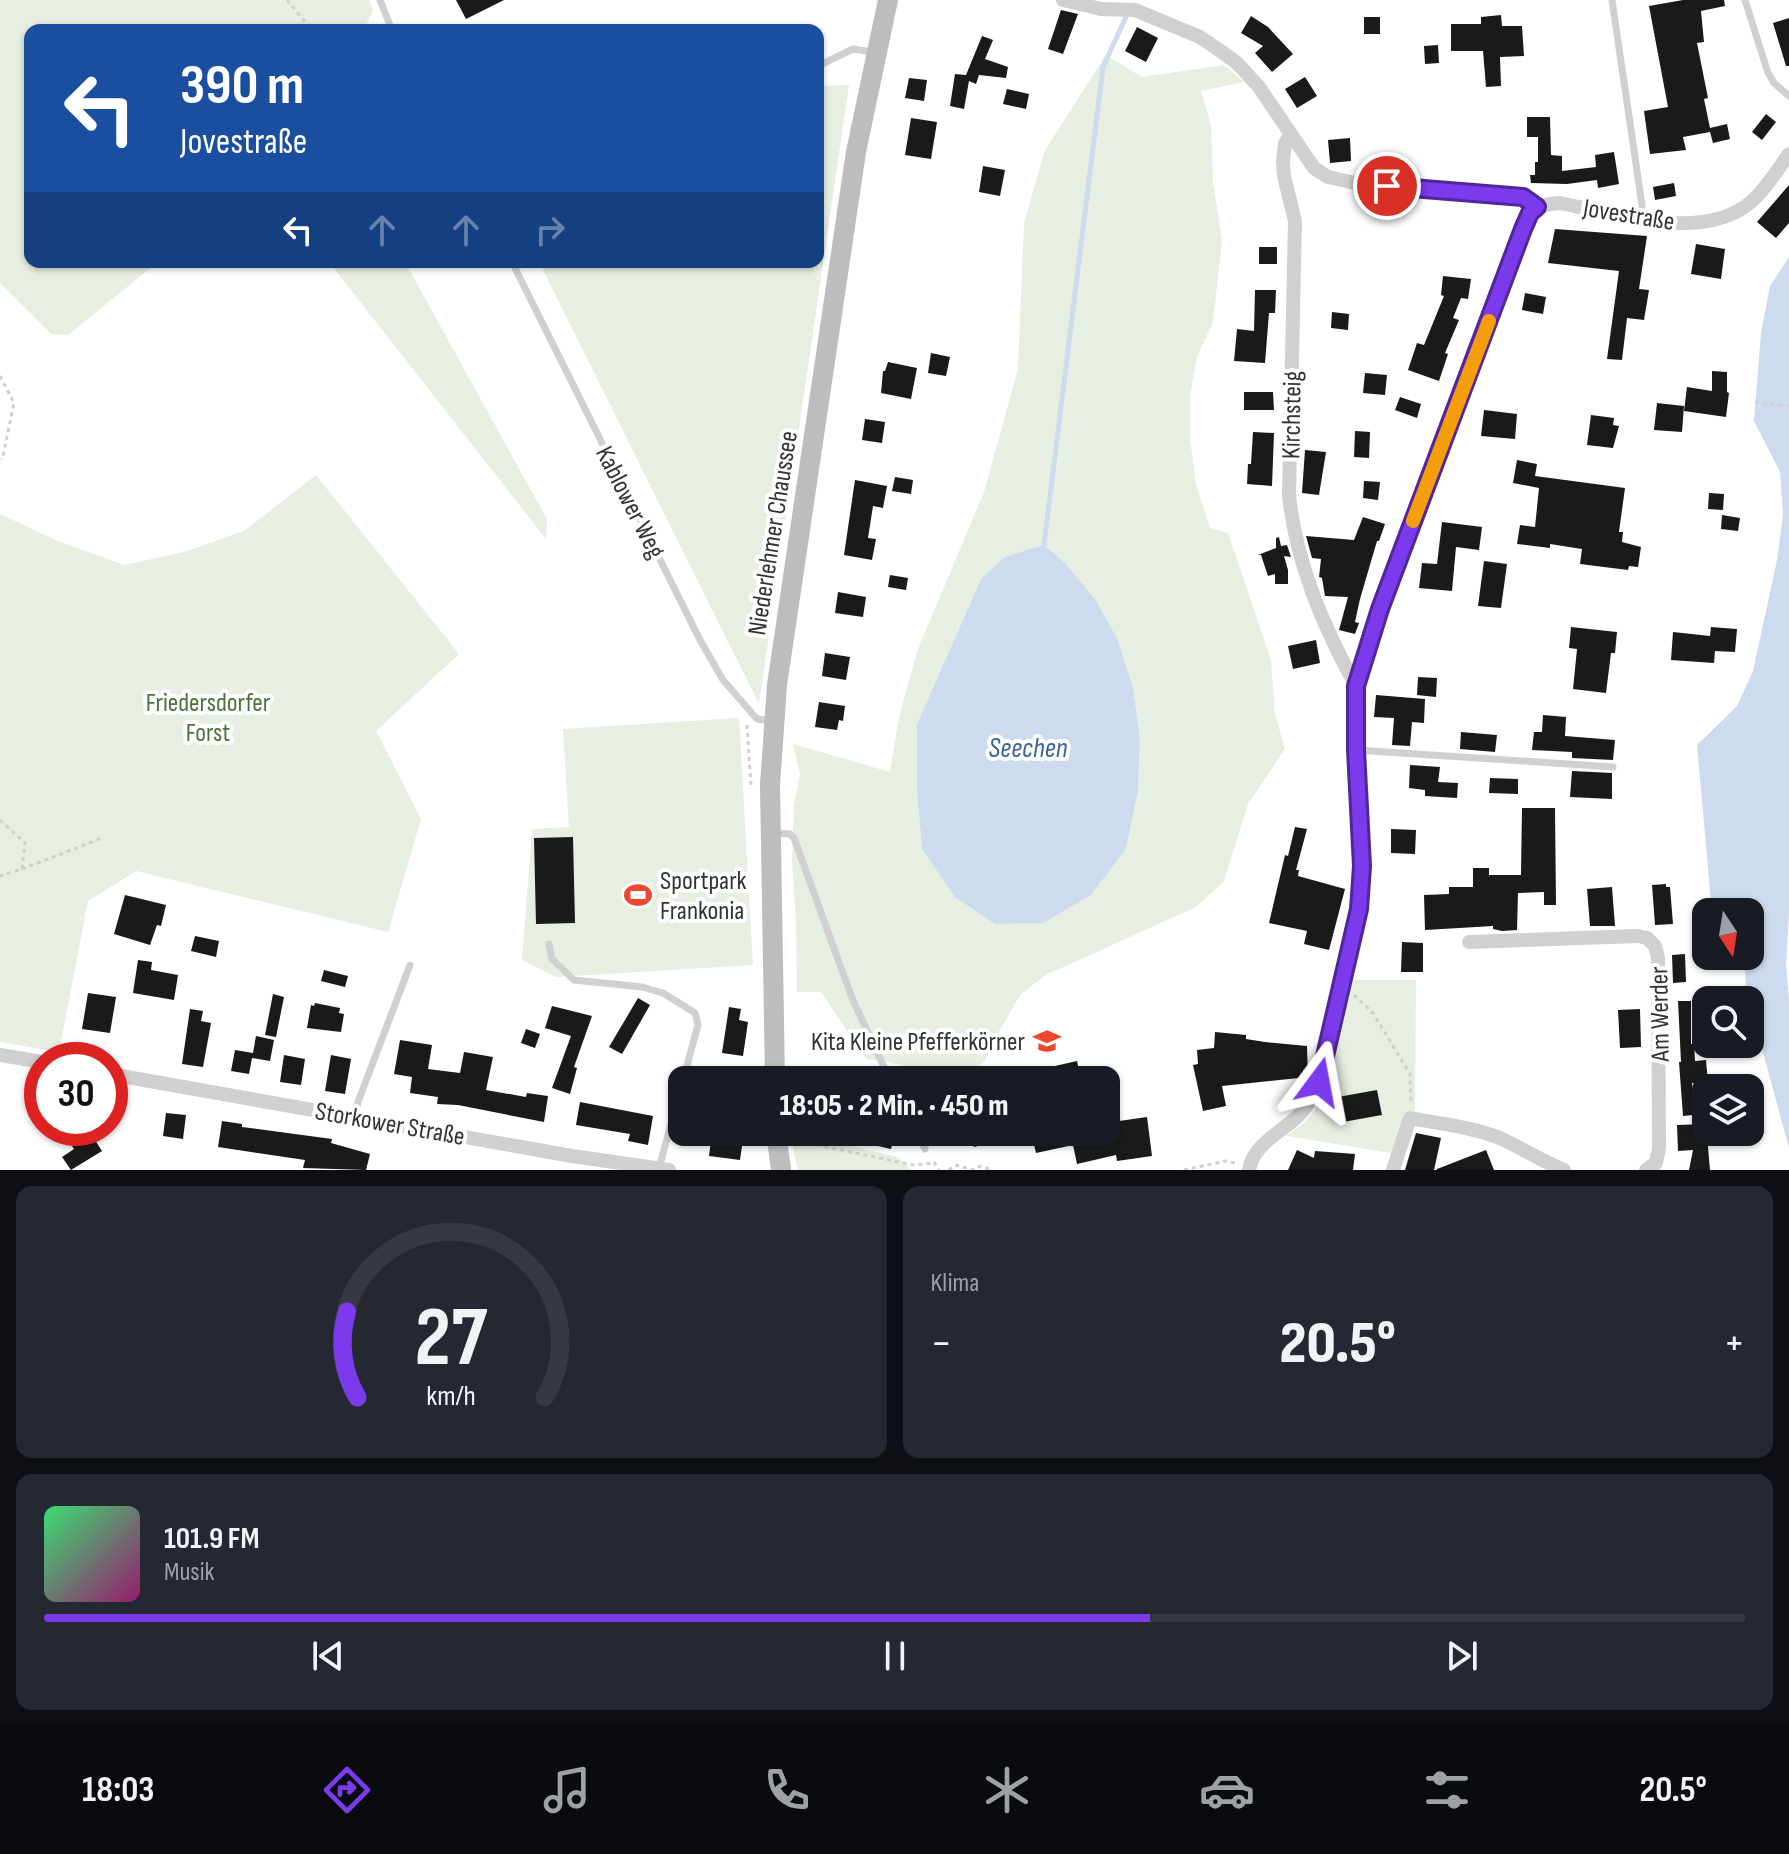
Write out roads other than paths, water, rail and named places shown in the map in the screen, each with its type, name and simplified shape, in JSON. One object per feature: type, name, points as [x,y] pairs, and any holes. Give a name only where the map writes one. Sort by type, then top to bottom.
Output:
[{"type":"main road","name":"Niederlehmer Chaussee","points":[[775,1066],[770,833],[773,721],[856,152],[888,0]]},
{"type":"main road","points":[[781,1170],[782,1146]]},
{"type":"street","name":"Jovestraße","points":[[1063,0],[1101,9],[1135,10],[1200,37],[1237,63],[1259,87],[1314,168],[1328,177],[1360,184],[1523,197],[1537,207],[1560,203],[1641,218],[1702,222],[1748,204],[1789,154]]},
{"type":"street","name":"Kirchsteig","points":[[1290,135],[1285,144],[1283,161],[1295,221],[1289,495],[1293,531],[1313,596],[1356,686]]},
{"type":"street","points":[[1249,1169],[1256,1150],[1300,1114],[1311,1101],[1319,1082],[1359,909],[1362,866],[1356,686],[1380,609],[1523,229],[1530,213],[1537,207]]},
{"type":"street","name":"Am Werder","points":[[1469,942],[1638,936],[1647,938],[1655,946],[1660,995],[1659,1148],[1656,1163],[1646,1170]]},
{"type":"street","points":[[0,1055],[24,1059]]},
{"type":"street","name":"Storkower Straße","points":[[128,1077],[355,1117],[571,1163],[664,1169]]},
{"type":"street","points":[[1393,1170],[1410,1118],[1501,1139],[1564,1170]]},
{"type":"lane","points":[[380,0],[390,24]]},
{"type":"lane","points":[[1612,0],[1642,205],[1641,218]]},
{"type":"lane","points":[[1745,0],[1768,73],[1789,96]]},
{"type":"lane","points":[[824,63],[853,49],[875,53]]},
{"type":"lane","name":"Kablower Weg","points":[[515,268],[723,680],[757,719],[773,721]]},
{"type":"lane","points":[[1356,750],[1613,767]]},
{"type":"lane","points":[[770,833],[790,834],[794,838],[852,998],[884,1066]]},
{"type":"lane","points":[[549,944],[552,959],[574,980],[652,990],[674,998],[695,1013],[698,1025],[686,1066]]},
{"type":"lane","points":[[355,1117],[410,965]]},
{"type":"lane","points":[[664,1169],[669,1146]]},
{"type":"water","points":[[1789,257],[1789,913],[1786,965],[1789,1000],[1789,1148],[1764,1056],[1764,986],[1746,986],[1745,970],[1764,970],[1764,898],[1711,898],[1697,745],[1737,706],[1753,671],[1777,560],[1783,515],[1780,472],[1754,421],[1761,332],[1770,286]]},
{"type":"water","name":"Seechen","points":[[1044,545],[1066,564],[1095,599],[1117,638],[1133,687],[1140,739],[1138,791],[1126,849],[1091,895],[1043,923],[995,924],[955,897],[922,849],[917,792],[917,724],[981,579],[1005,557]]},
{"type":"waterway","points":[[1044,545],[1103,67],[1126,17]]},
{"type":"place","name":"Sportpark Frankonia","points":[[638,895]]},
{"type":"place","name":"Kita Kleine Pfefferkörner","points":[[1047,1041]]},
{"type":"park label","name":"Friedersdorfer Forst","points":[[208,717]]}]
